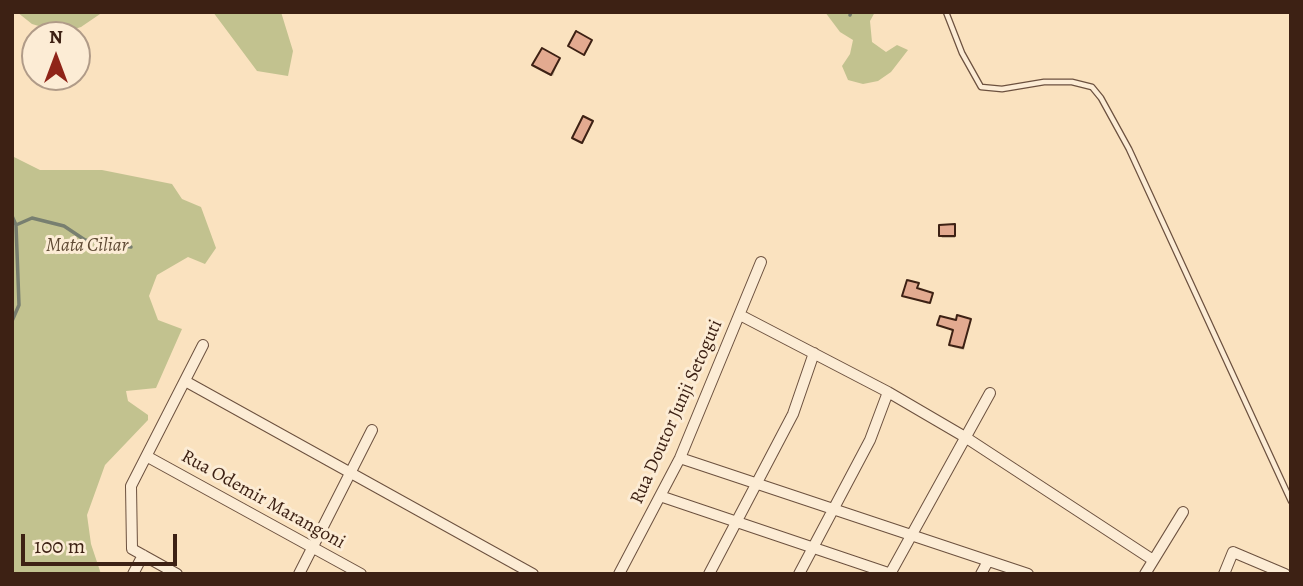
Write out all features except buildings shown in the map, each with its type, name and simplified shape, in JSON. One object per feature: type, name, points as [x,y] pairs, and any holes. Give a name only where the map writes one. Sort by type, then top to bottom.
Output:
[{"type":"street","name":"Rua Doutor Junji Setoguti","points":[[619,574],[680,458],[761,262]]},
{"type":"street","points":[[740,315],[888,392],[965,437],[1153,560]]},
{"type":"street","points":[[177,574],[132,549],[131,486],[203,345]]},
{"type":"street","points":[[709,574],[793,414],[814,353]]},
{"type":"street","points":[[185,382],[533,574]]},
{"type":"street","points":[[799,574],[870,440],[888,392]]},
{"type":"street","points":[[660,496],[890,574],[989,393]]},
{"type":"street","points":[[299,574],[372,430]]},
{"type":"street","name":"Rua Odemir Marangoni","points":[[148,457],[361,574]]},
{"type":"street","points":[[680,458],[1028,574]]},
{"type":"street","points":[[1145,574],[1183,512]]},
{"type":"street","points":[[1224,574],[1233,552],[1284,574]]},
{"type":"street","points":[[133,574],[143,555]]},
{"type":"street","points":[[981,574],[988,561]]},
{"type":"lane","points":[[946,12],[962,53],[981,87],[1002,89],[1044,82],[1072,82],[1092,87],[1101,98],[1129,149],[1291,501]]},
{"type":"green space","points":[[17,12],[103,12],[90,21],[28,21]]},
{"type":"green space","points":[[213,12],[281,12],[293,51],[288,76],[257,71]]},
{"type":"green space","points":[[825,12],[875,12],[870,21],[872,42],[886,52],[897,45],[908,50],[891,72],[878,81],[863,84],[848,80],[842,66],[850,54],[853,40],[840,32]]},
{"type":"green space","name":"Mata Ciliar","points":[[12,156],[40,170],[102,170],[172,184],[182,199],[201,207],[216,248],[205,264],[188,257],[157,275],[149,296],[158,320],[182,329],[156,388],[126,391],[128,401],[148,415],[148,420],[105,465],[87,515],[91,544],[101,574],[12,574]]},
{"type":"waterway","points":[[12,216],[16,225],[19,305],[12,321]]},
{"type":"waterway","points":[[16,225],[32,218],[64,226],[85,240],[131,247]]}]
